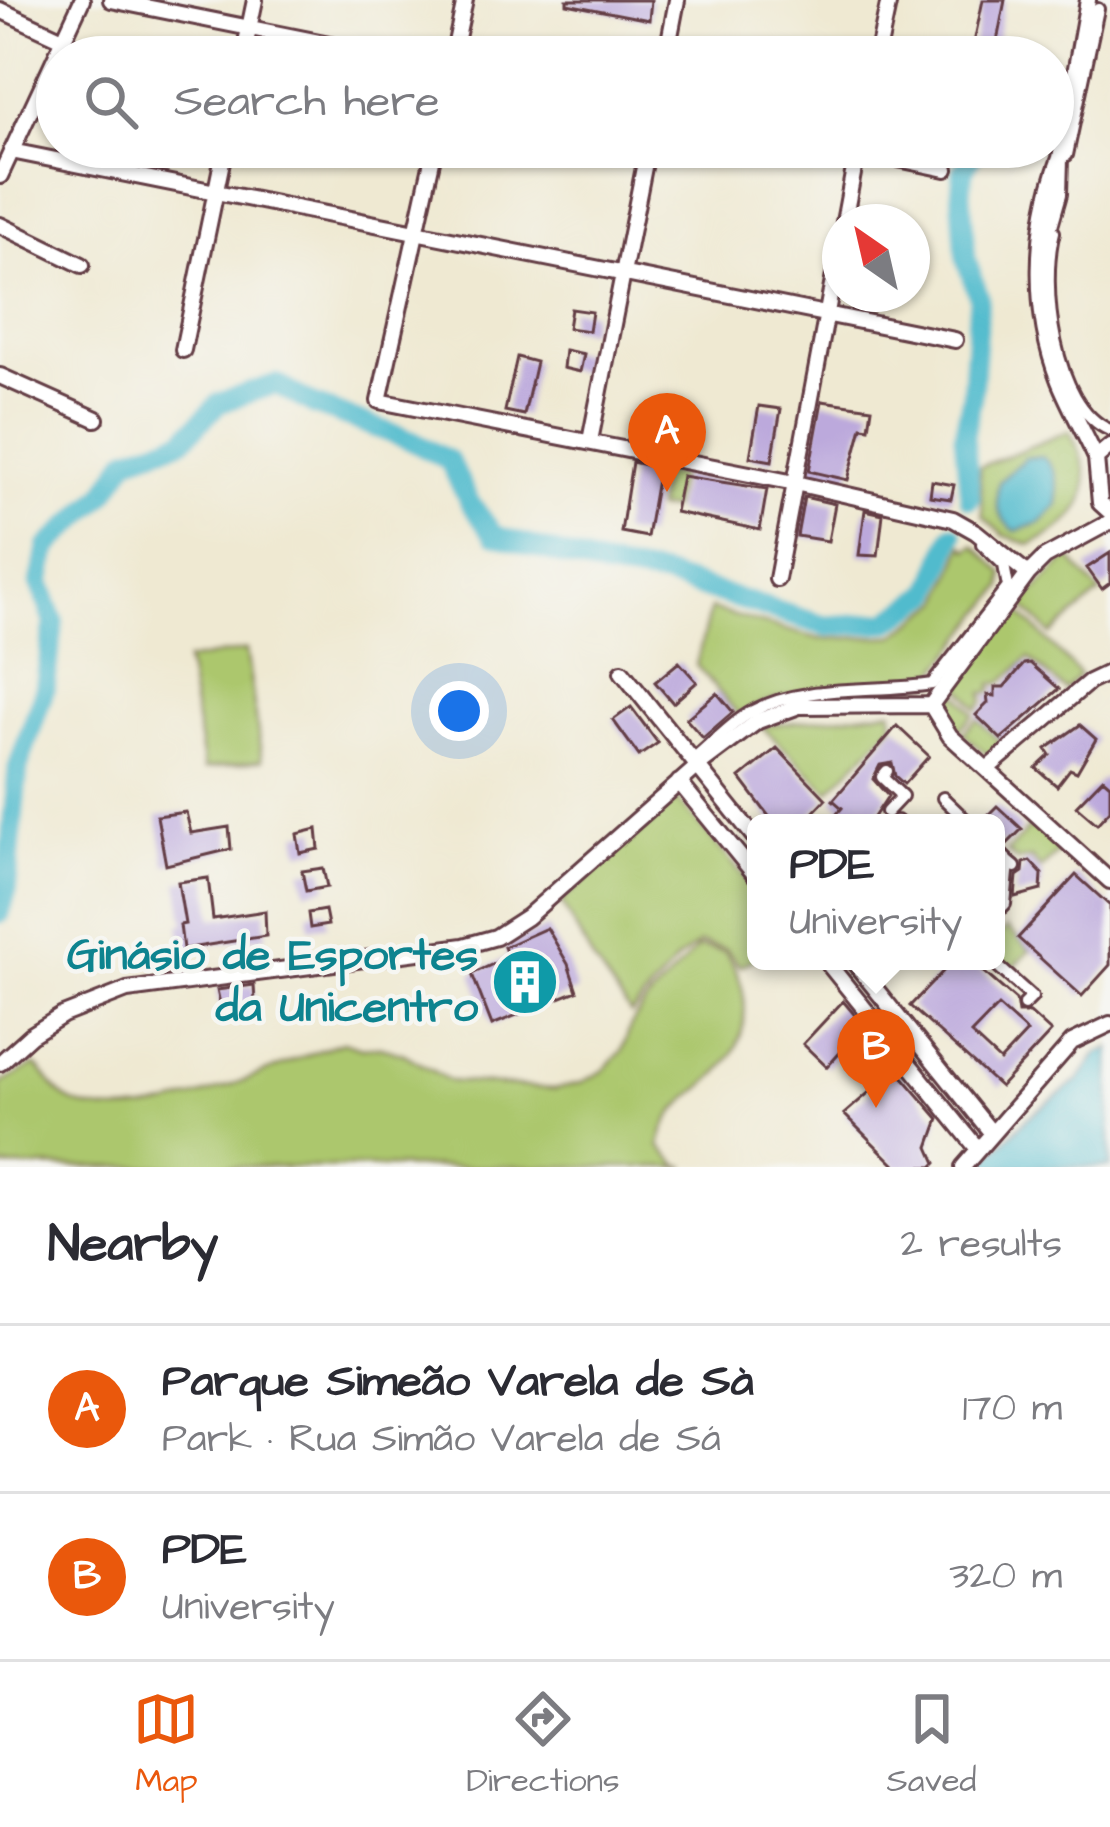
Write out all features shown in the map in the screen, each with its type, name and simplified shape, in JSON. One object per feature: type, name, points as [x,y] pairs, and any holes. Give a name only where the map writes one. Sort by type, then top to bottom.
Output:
[{"type":"street","points":[[64,36],[82,0]]},
{"type":"street","points":[[111,0],[290,36]]},
{"type":"street","points":[[248,36],[255,0]]},
{"type":"street","points":[[457,36],[464,0]]},
{"type":"street","points":[[670,36],[677,0]]},
{"type":"street","points":[[881,36],[889,0]]},
{"type":"street","points":[[1074,93],[1093,4]]},
{"type":"street","points":[[1074,112],[1093,4]]},
{"type":"street","points":[[0,10],[56,36]]},
{"type":"street","points":[[0,176],[36,97]]},
{"type":"street","points":[[11,151],[36,156]]},
{"type":"street","points":[[98,168],[955,340]]},
{"type":"street","points":[[183,350],[221,168]]},
{"type":"street","points":[[431,168],[379,401],[953,519],[1028,574]]},
{"type":"street","points":[[590,441],[644,168]]},
{"type":"street","points":[[846,204],[850,168]]},
{"type":"street","points":[[937,168],[946,170]]},
{"type":"street","points":[[932,705],[1028,574],[1108,514],[1097,493],[1096,458],[1057,376],[1046,329],[1040,277],[1043,246],[1059,194],[1060,168]]},
{"type":"street","points":[[1064,168],[1051,242],[1049,289],[1055,345],[1068,384],[1096,424],[1110,430]]},
{"type":"street","points":[[0,225],[82,266]]},
{"type":"street","points":[[777,579],[826,314]]},
{"type":"street","points":[[0,376],[96,419]]},
{"type":"street","points":[[1084,429],[1110,444],[1096,458]]},
{"type":"street","points":[[0,1063],[63,1015],[127,990],[464,946],[496,937],[679,782],[741,718],[804,695],[932,683],[1008,587],[1004,566],[965,531]]},
{"type":"street","points":[[622,672],[747,827]]},
{"type":"street","points":[[988,768],[1089,682],[1110,672]]},
{"type":"street","points":[[695,763],[758,721],[799,706],[932,705]]},
{"type":"street","points":[[932,705],[950,736],[1110,881]]},
{"type":"street","points":[[887,772],[882,777],[902,796],[897,814]]},
{"type":"street","points":[[679,782],[747,865]]},
{"type":"street","points":[[943,798],[960,814]]},
{"type":"street","points":[[1005,857],[1012,864],[1005,904]]},
{"type":"street","points":[[833,970],[977,1148]]},
{"type":"street","points":[[860,970],[991,1131]]},
{"type":"street","points":[[1002,970],[1032,997],[1024,1005]]},
{"type":"street","points":[[963,1167],[1072,1042],[1110,1024]]},
{"type":"green space","points":[[1069,431],[1085,468],[1086,485],[1076,512],[1030,545],[1003,535],[983,516],[979,467]]},
{"type":"green space","points":[[662,473],[678,476],[672,509],[656,509]]},
{"type":"green space","points":[[963,545],[968,550],[974,545],[1004,573],[1003,587],[929,681],[809,690],[739,715],[696,665],[710,609],[820,639],[894,636],[942,601]]},
{"type":"green space","points":[[1069,557],[1100,593],[1051,635],[1022,604]]},
{"type":"green space","points":[[1017,609],[1080,675],[1065,690],[1029,658],[1001,683],[992,684],[992,692],[983,693],[984,701],[977,709],[959,685]]},
{"type":"green space","points":[[246,650],[262,760],[204,769],[186,661]]},
{"type":"green space","points":[[955,690],[974,714],[959,730],[948,711]]},
{"type":"green space","points":[[892,710],[893,725],[829,791],[761,726]]},
{"type":"green space","points":[[977,719],[999,741],[1005,740],[991,754],[963,733]]},
{"type":"green space","points":[[677,799],[747,880],[747,962],[740,966],[726,949],[699,943],[678,959],[631,1014],[594,962],[561,902]]},
{"type":"green space","points":[[1035,821],[1062,848],[1041,869],[1031,858],[1017,861],[1007,852]]},
{"type":"green space","points":[[1005,930],[1030,950],[1009,972],[1005,968]]},
{"type":"green space","points":[[698,947],[724,951],[739,978],[745,1008],[740,1038],[724,1066],[677,1109],[664,1131],[660,1146],[687,1167],[0,1167],[0,1084],[35,1065],[67,1099],[97,1109],[168,1105],[343,1042],[404,1054],[450,1081],[554,1089],[580,1083],[603,1071],[622,1051],[644,1005]]},
{"type":"water","points":[[1041,456],[1054,471],[1058,505],[1040,523],[1016,531],[999,510],[999,482],[1025,458]]},
{"type":"water","points":[[1110,1048],[1110,1167],[979,1167],[1027,1118],[1078,1081],[1097,1054]]},
{"type":"building","points":[[567,0],[651,0],[649,20],[567,4]]},
{"type":"building","points":[[983,0],[1005,0],[998,36],[975,36]]},
{"type":"building","points":[[571,309],[592,312],[589,331],[568,328]]},
{"type":"building","points":[[565,350],[584,354],[580,372],[563,368]]},
{"type":"building","points":[[517,357],[536,362],[524,415],[505,411]]},
{"type":"building","points":[[822,401],[872,408],[848,480],[809,471]]},
{"type":"building","points":[[759,406],[781,409],[772,461],[750,457]]},
{"type":"building","points":[[632,462],[659,468],[647,537],[621,532]]},
{"type":"building","points":[[682,476],[767,489],[760,530],[675,512]]},
{"type":"building","points":[[932,481],[954,485],[951,499],[930,496]]},
{"type":"building","points":[[804,497],[835,504],[828,541],[797,536]]},
{"type":"building","points":[[865,510],[883,514],[878,556],[859,555]]},
{"type":"building","points":[[1110,553],[1110,583],[1102,589],[1087,568]]},
{"type":"building","points":[[679,662],[697,682],[673,703],[655,682]]},
{"type":"building","points":[[1030,663],[1059,689],[1001,739],[976,715],[988,703],[987,695],[995,696],[995,687],[1004,687]]},
{"type":"building","points":[[717,693],[733,712],[703,738],[686,719]]},
{"type":"building","points":[[631,707],[658,743],[639,756],[613,720]]},
{"type":"building","points":[[1080,725],[1096,739],[1077,772],[1070,769],[1057,786],[1036,768],[1050,755],[1046,749]]},
{"type":"building","points":[[897,726],[929,756],[904,784],[895,776],[892,763],[880,765],[873,779],[888,796],[876,814],[837,814],[842,808],[833,800]]},
{"type":"building","points":[[777,748],[826,799],[812,814],[767,814],[740,778]]},
{"type":"building","points":[[1103,778],[1110,784],[1110,810],[1097,824],[1076,806]]},
{"type":"building","points":[[997,806],[1022,829],[1006,845],[1005,814],[989,814]]},
{"type":"building","points":[[186,812],[191,833],[229,827],[231,849],[166,865],[157,816]]},
{"type":"building","points":[[317,829],[319,849],[300,853],[297,834]]},
{"type":"building","points":[[1030,861],[1042,874],[1041,890],[1015,897],[1017,876]]},
{"type":"building","points":[[323,868],[327,887],[306,891],[302,871]]},
{"type":"building","points":[[1076,875],[1110,906],[1110,965],[1082,996],[1018,938]]},
{"type":"building","points":[[208,878],[213,919],[265,911],[266,936],[183,949],[180,925],[185,924],[178,882]]},
{"type":"building","points":[[325,910],[328,925],[310,928],[308,913]]},
{"type":"building","name":"Ginásio de Esportes da Unicentro","points":[[547,928],[577,991],[492,1025],[472,974],[508,957],[504,947]]},
{"type":"building","points":[[944,970],[981,970],[1016,1000],[1018,1013],[1030,1013],[1051,1032],[1000,1087],[910,1006]],"holes":[[[998,1006],[1027,1032],[1000,1061],[971,1034]]]},
{"type":"building","points":[[254,985],[255,1002],[221,1008],[217,990]]},
{"type":"building","points":[[843,1001],[864,1026],[827,1067],[803,1044]]},
{"type":"building","points":[[896,1069],[939,1119],[929,1147],[936,1163],[932,1167],[897,1167],[844,1114]]},
{"type":"waterway","points":[[965,168],[961,192],[966,260],[979,297],[972,396],[964,435],[970,498]]},
{"type":"waterway","points":[[0,913],[6,894],[18,768],[45,688],[54,622],[40,583],[48,547],[105,494],[128,458],[183,440],[219,403],[276,384],[314,405],[412,441],[449,461],[470,503],[494,535],[602,567],[663,576],[826,626],[888,622],[931,593],[953,535]]},
{"type":"place","name":"Parque Simeão Varela de Sà","points":[[667,492]]},
{"type":"place","name":"Ginásio de Esportes da Unicentro","points":[[525,982]]},
{"type":"place","name":"PDE","points":[[876,1108]]}]
